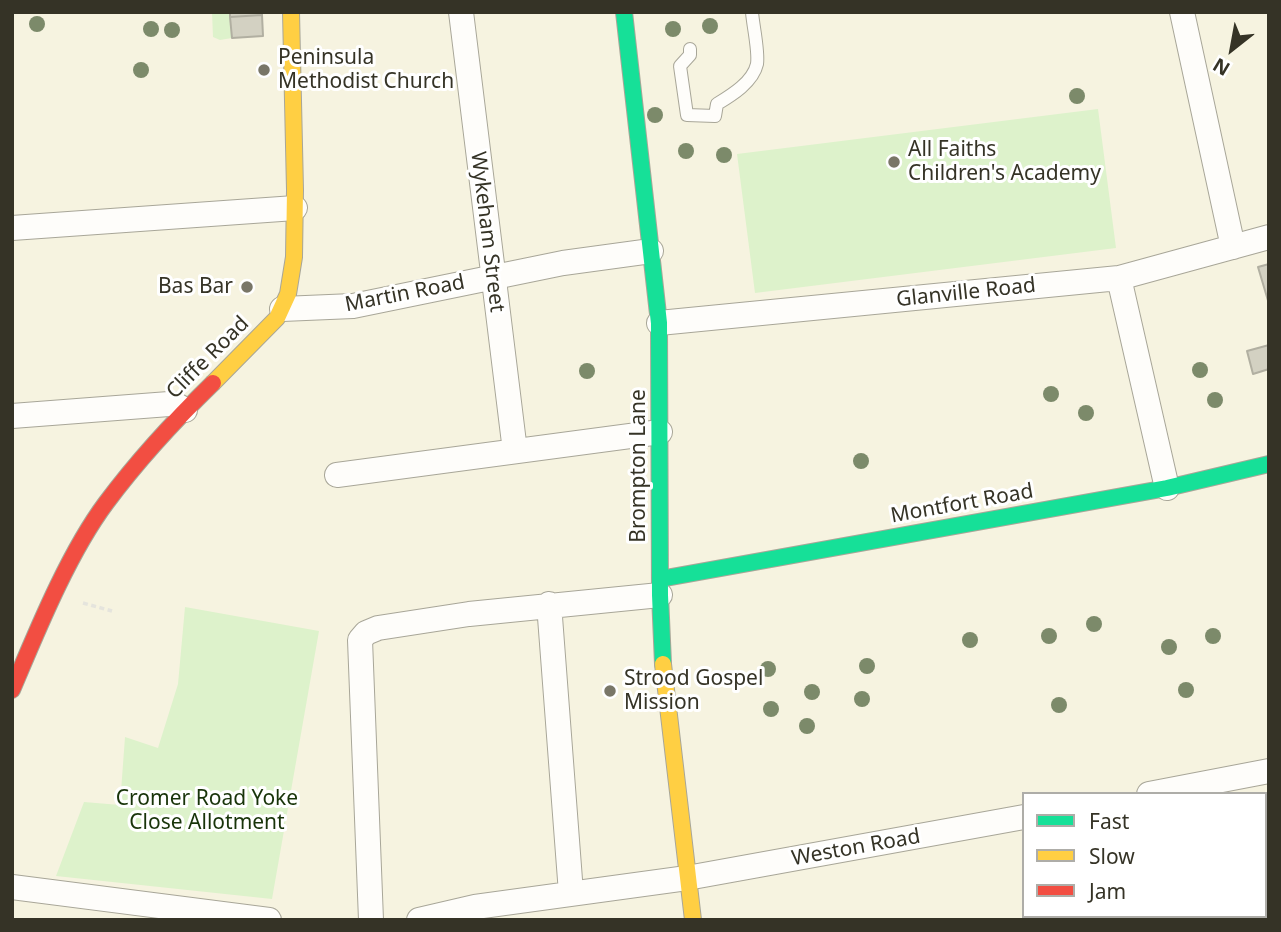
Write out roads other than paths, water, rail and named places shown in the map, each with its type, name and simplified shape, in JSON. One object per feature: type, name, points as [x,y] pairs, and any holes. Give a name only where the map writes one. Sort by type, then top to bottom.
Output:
[{"type":"street","name":"Cliffe Road","points":[[12,691],[54,595],[98,514],[142,457],[185,410],[271,326],[282,309],[293,269],[295,208],[291,12]]},
{"type":"street","name":"Wykeham Street","points":[[461,12],[515,451]]},
{"type":"street","name":"Brompton Lane","points":[[624,12],[659,323],[663,676],[693,920]]},
{"type":"street","points":[[1182,12],[1233,247]]},
{"type":"street","points":[[12,228],[295,208]]},
{"type":"street","name":"Glanville Road","points":[[659,323],[1119,278],[1269,237]]},
{"type":"street","name":"Martin Road","points":[[282,309],[353,306],[563,263],[651,251]]},
{"type":"street","points":[[1119,278],[1167,488]]},
{"type":"street","points":[[12,416],[169,404],[175,404],[185,410]]},
{"type":"street","points":[[337,475],[660,432]]},
{"type":"street","name":"Montfort Road","points":[[660,587],[1167,488],[1269,464]]},
{"type":"street","points":[[371,920],[360,640],[366,633],[378,628],[660,587]]},
{"type":"street","points":[[549,604],[571,893]]},
{"type":"street","points":[[1159,792],[1269,771]]},
{"type":"street","name":"Weston Road","points":[[419,920],[475,907],[687,878],[1022,817]]},
{"type":"street","points":[[12,887],[269,920]]},
{"type":"lane","points":[[690,49],[690,55],[680,66],[687,115],[715,116],[717,104],[734,94],[749,80],[757,64],[752,12]]},
{"type":"place","name":"Peninsula Methodist Church","points":[[264,70]]},
{"type":"place","name":"All Faiths Children's Academy","points":[[894,162]]},
{"type":"place","name":"Bas Bar","points":[[247,287]]},
{"type":"place","name":"Strood Gospel Mission","points":[[610,691]]},
{"type":"park label","name":"Cromer Road Yoke Close Allotment","points":[[207,811]]}]
